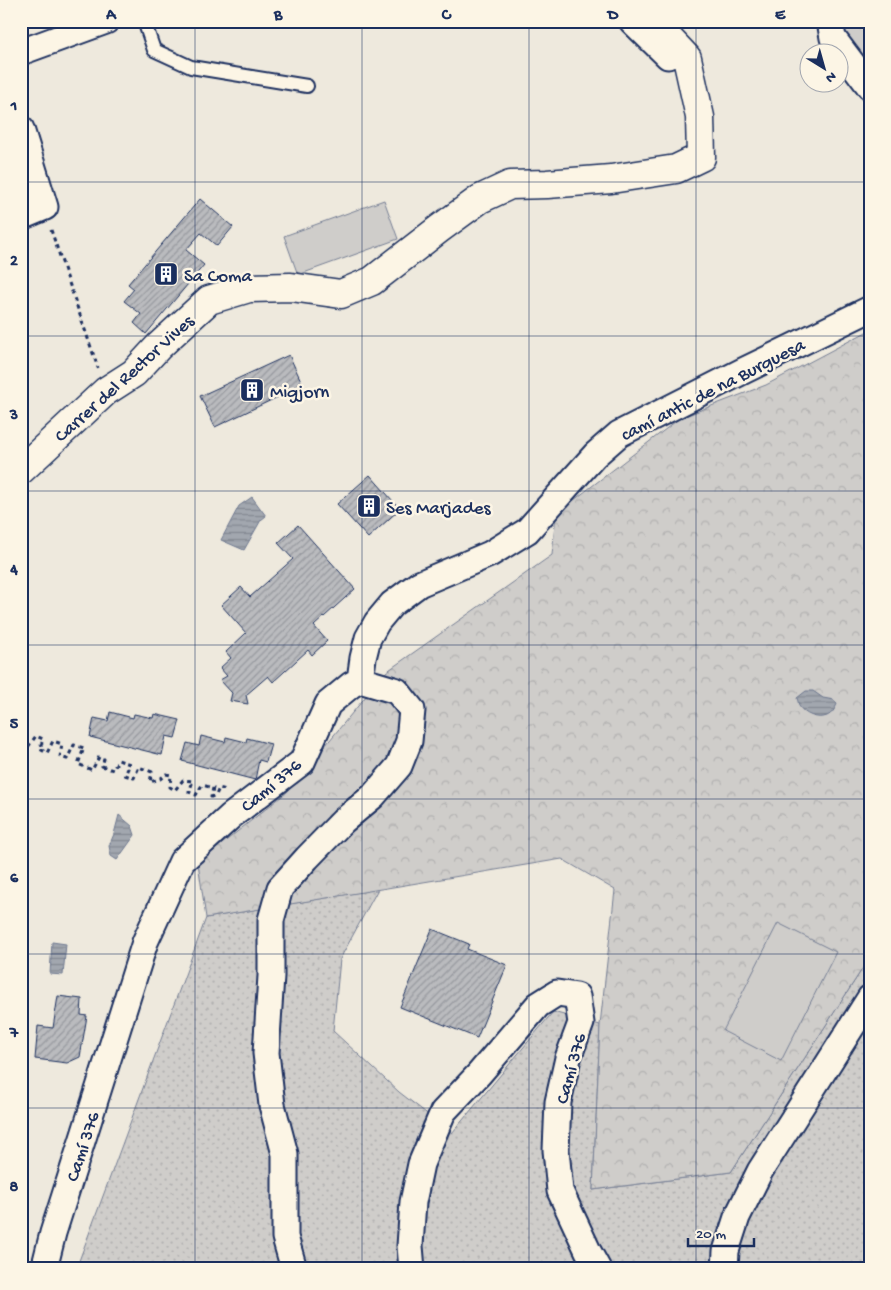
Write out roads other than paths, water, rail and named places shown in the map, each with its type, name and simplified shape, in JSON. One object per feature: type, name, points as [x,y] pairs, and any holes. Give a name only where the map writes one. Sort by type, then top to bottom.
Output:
[{"type":"street","points":[[21,52],[106,21]]},
{"type":"street","points":[[632,21],[669,56],[687,58]]},
{"type":"street","points":[[652,21],[687,58]]},
{"type":"street","points":[[830,21],[833,38],[870,87]]},
{"type":"street","name":"Carrer del Rector Vives","points":[[21,470],[106,391],[134,373],[209,300],[249,288],[291,287],[341,294],[372,281],[439,228],[480,199],[510,186],[620,178],[676,169],[701,157],[700,117],[687,58]]},
{"type":"street","points":[[21,129],[47,214]]},
{"type":"street","points":[[21,216],[47,214]]},
{"type":"street","points":[[21,229],[47,214]]},
{"type":"street","name":"camí antic de na Burguesa","points":[[360,680],[368,638],[377,622],[392,604],[419,584],[490,554],[527,532],[595,455],[619,434],[870,308]]},
{"type":"street","points":[[294,1269],[285,1237],[285,1154],[272,1105],[266,1053],[271,976],[271,920],[280,888],[343,821],[373,796],[399,766],[409,741],[412,710],[397,691],[360,680]]},
{"type":"street","name":"Camí 376","points":[[44,1269],[53,1233],[145,942],[182,861],[230,816],[302,762],[328,704],[360,680]]},
{"type":"street","name":"Camí 376","points":[[412,1269],[410,1246],[413,1202],[421,1164],[443,1112],[490,1062],[538,1006],[557,994],[577,996],[581,1023],[568,1058],[558,1102],[556,1150],[560,1191],[598,1269]]},
{"type":"street","points":[[725,1269],[726,1251],[737,1217],[760,1171],[870,998]]},
{"type":"lane","points":[[144,21],[154,50],[191,67],[307,86]]},
{"type":"place","name":"Sa Coma","points":[[166,274]]},
{"type":"place","name":"Migjorn","points":[[252,390]]},
{"type":"place","name":"Ses Marjades","points":[[369,506]]}]
